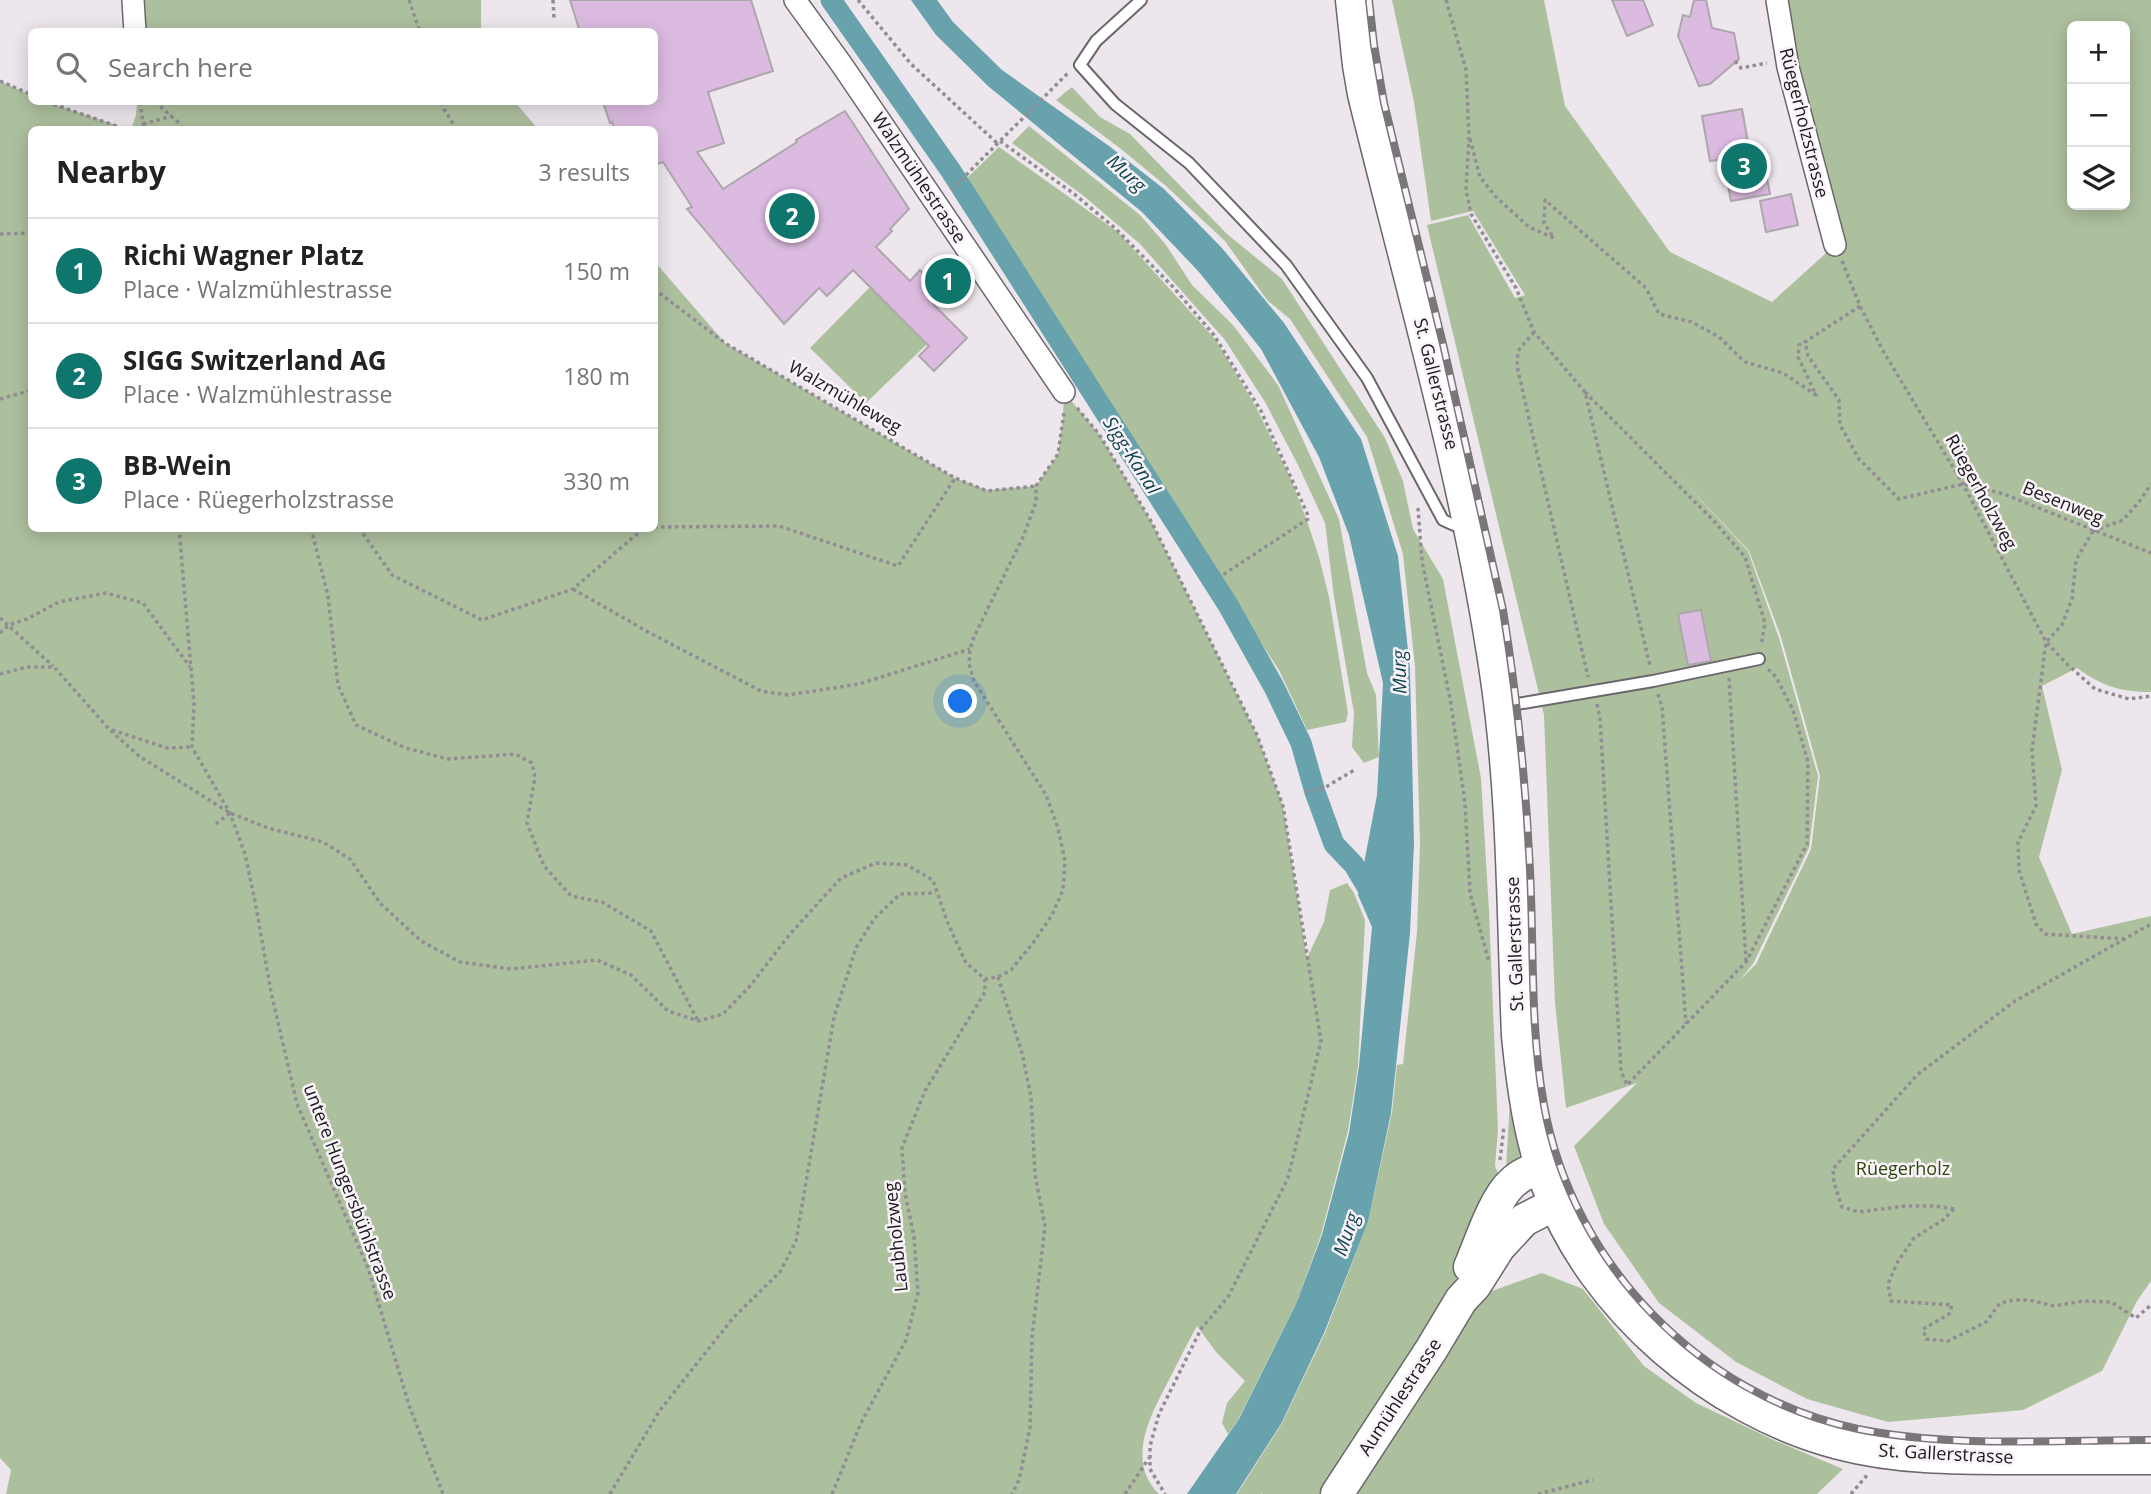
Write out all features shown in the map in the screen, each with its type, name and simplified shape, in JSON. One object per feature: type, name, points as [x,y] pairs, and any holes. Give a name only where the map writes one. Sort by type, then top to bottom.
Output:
[{"type":"main road","name":"St. Gallerstrasse","points":[[1352,0],[1364,94],[1469,522],[1490,638],[1500,704],[1509,798],[1521,1066],[1541,1167],[1555,1204],[1590,1265],[1617,1301],[1653,1340],[1689,1370],[1727,1395],[1794,1429],[1840,1444],[1909,1455],[1960,1458],[2151,1458]]},
{"type":"main road","name":"Aumühlestrasse","points":[[1461,1300],[1464,1281],[1501,1197],[1514,1181],[1528,1171],[1541,1167]]},
{"type":"main road","name":"Aumühlestrasse","points":[[1337,1494],[1418,1372],[1461,1300],[1475,1285],[1499,1247],[1524,1220],[1555,1204]]},
{"type":"street","points":[[133,0],[135,28]]},
{"type":"street","name":"Walzmühlestrasse","points":[[795,0],[901,150],[1064,393]]},
{"type":"street","name":"Rüegerholzstrasse","points":[[1777,0],[1787,59],[1835,245]]},
{"type":"lane","points":[[1140,0],[1096,41],[1080,65],[1115,104],[1189,163],[1286,265],[1367,378],[1443,520],[1454,525],[1469,522]]},
{"type":"lane","points":[[1500,704],[1517,704],[1653,681],[1759,659]]},
{"type":"path","points":[[409,0],[419,28]]},
{"type":"path","points":[[553,0],[554,18]]},
{"type":"path","points":[[858,0],[911,64],[998,142],[1073,193],[1137,248],[1214,335],[1261,411],[1294,481],[1308,519],[1221,576]]},
{"type":"path","points":[[1446,0],[1466,70],[1469,135],[1466,190],[1471,214],[1516,288],[1534,332],[1585,392],[1713,520],[1745,557],[1765,622],[1759,659],[1776,677],[1793,710],[1808,762],[1807,844],[1746,962],[1627,1085],[1621,1071]]},
{"type":"path","points":[[1735,61],[1741,68],[1787,59]]},
{"type":"path","points":[[950,191],[1067,73]]},
{"type":"path","points":[[0,81],[28,93]]},
{"type":"path","points":[[56,105],[116,126]]},
{"type":"path","points":[[140,105],[144,126]]},
{"type":"path","points":[[159,105],[180,126]]},
{"type":"path","points":[[443,105],[455,126]]},
{"type":"path","points":[[147,126],[172,116]]},
{"type":"path","points":[[1469,135],[1480,177],[1496,197],[1529,227],[1554,238],[1544,223],[1545,200],[1646,288],[1659,313],[1692,322],[1719,337],[1745,362],[1783,373],[1816,396],[1798,357],[1799,345],[1860,306]]},
{"type":"path","points":[[0,234],[28,233]]},
{"type":"path","name":"Rüegerholzweg","points":[[1835,245],[1860,306],[1882,349],[1963,484],[2046,642],[2095,689],[2129,699],[2151,696]]},
{"type":"path","name":"Walzmühleweg","points":[[658,292],[725,343],[955,478],[987,491],[1036,486]]},
{"type":"path","points":[[1804,342],[1808,356],[1839,400],[1840,425],[1859,459],[1899,499],[1963,484]]},
{"type":"path","points":[[0,399],[28,391]]},
{"type":"path","points":[[1585,392],[1653,681],[1662,707],[1686,1024]]},
{"type":"path","points":[[0,618],[54,667],[110,730],[139,756],[230,813],[268,828],[323,842],[341,853],[350,859],[380,903],[421,941],[460,962],[511,968],[597,960],[631,975],[668,1011],[698,1021],[723,1014],[841,878],[876,863],[908,865],[933,880],[966,963],[985,979],[998,977],[1011,970],[1034,943],[1052,915],[1063,890],[1065,861],[1058,828],[1046,795],[974,681],[969,664],[970,649],[1023,537],[1036,502],[1036,486],[1058,454],[1064,393]]},
{"type":"path","points":[[1064,393],[1099,435],[1152,523],[1257,735],[1283,806],[1321,1041],[1288,1178],[1228,1297],[1201,1329],[1159,1414],[1150,1446],[1150,1469],[1165,1494]]},
{"type":"path","points":[[1419,474],[1416,485],[1422,561],[1451,704],[1465,803],[1470,893],[1491,969],[1500,973],[1516,974]]},
{"type":"path","points":[[658,527],[779,526],[898,566],[955,478]]},
{"type":"path","name":"Besenweg","points":[[1963,484],[2004,494],[2151,554]]},
{"type":"path","points":[[2127,939],[2045,934],[2036,924],[2019,870],[2018,842],[2036,806],[2032,750],[2046,642],[2062,625],[2072,599],[2076,560],[2093,531],[2123,520],[2151,484]]},
{"type":"path","points":[[110,730],[167,748],[192,747],[194,704],[179,532]]},
{"type":"path","points":[[312,532],[328,596],[338,685],[356,725],[406,748],[448,759],[515,754],[532,763],[535,777],[527,823],[544,866],[571,896],[603,902],[651,931],[698,1021]]},
{"type":"path","points":[[362,532],[392,575],[482,620],[573,589],[639,532]]},
{"type":"path","points":[[573,589],[761,691],[788,695],[859,684],[970,649]]},
{"type":"path","points":[[0,633],[9,625],[59,602],[106,593],[143,603],[191,668]]},
{"type":"path","points":[[1729,666],[1746,962]]},
{"type":"path","points":[[0,674],[27,667],[54,667]]},
{"type":"path","name":"untere Hungersbühlstrasse","points":[[192,747],[230,813],[245,854],[271,992],[297,1104],[368,1268],[409,1405],[443,1494]]},
{"type":"path","points":[[1307,792],[1324,788],[1356,769]]},
{"type":"path","points":[[216,824],[230,813]]},
{"type":"path","points":[[610,1494],[660,1410],[733,1318],[780,1272],[796,1241],[834,1017],[856,948],[874,919],[900,894],[936,893]]},
{"type":"path","points":[[2151,924],[2015,1001],[1917,1075],[1833,1169],[1842,1207],[1859,1212],[1905,1206],[1954,1209],[1943,1220],[1914,1238],[1897,1263],[1888,1284],[1891,1301],[1952,1305],[1949,1314],[1923,1329],[1926,1339],[1948,1341],[1986,1322],[2000,1303],[2014,1300],[2054,1306],[2083,1301],[2111,1302],[2136,1318],[2151,1306]]},
{"type":"path","points":[[998,977],[1022,1053],[1031,1097],[1035,1175],[1045,1226],[1032,1337],[1030,1428],[1019,1480],[1012,1494]]},
{"type":"path","name":"Laubholzweg","points":[[832,1494],[861,1423],[906,1340],[918,1293],[914,1237],[905,1193],[902,1148],[925,1091],[985,992],[985,979]]},
{"type":"path","points":[[1125,1494],[1150,1457]]},
{"type":"path","points":[[1851,1494],[1875,1466]]},
{"type":"path","points":[[1538,1494],[1593,1480]]},
{"type":"green space","points":[[133,0],[481,0],[481,28],[135,28]]},
{"type":"green space","name":"Rüegerholz","points":[[1392,0],[1544,0],[1565,106],[1670,252],[1772,302],[1835,245],[1777,0],[2151,0],[2151,692],[2112,687],[2077,668],[2042,686],[2062,770],[2039,857],[2072,934],[2151,916],[2151,1281],[2137,1301],[2102,1371],[2023,1410],[1888,1422],[1807,1399],[1736,1362],[1659,1303],[1604,1224],[1574,1146],[1637,1083],[1566,1108],[1555,1003],[1544,715],[1427,225],[1468,215],[1515,298],[1525,295],[1473,211],[1431,221],[1414,102]],"holes":[[[1668,465],[1749,551],[1781,637],[1820,776],[1811,849],[1756,964],[1739,981],[1753,964],[1809,848],[1818,776],[1779,638],[1748,551]]]},
{"type":"green space","points":[[0,81],[28,94],[28,105],[56,105],[119,126],[28,126],[28,532],[658,532],[658,265],[725,343],[955,478],[987,490],[1036,486],[1058,454],[1064,392],[1099,434],[1152,523],[1257,735],[1283,806],[1307,958],[1324,922],[1330,890],[1347,883],[1365,920],[1358,1067],[1348,1131],[1321,1235],[1296,1304],[1238,1420],[1228,1434],[1222,1423],[1227,1403],[1245,1381],[1216,1352],[1197,1326],[1155,1408],[1144,1437],[1144,1467],[1149,1481],[1159,1494],[6,1494],[11,1470],[0,1458]]},
{"type":"green space","points":[[1072,87],[1100,117],[1130,134],[1227,234],[1282,279],[1385,438],[1403,481],[1413,529],[1443,579],[1481,778],[1498,1130],[1495,1166],[1501,1180],[1434,1327],[1326,1494],[1237,1494],[1281,1425],[1325,1333],[1368,1222],[1392,1112],[1397,1065],[1403,1064],[1417,932],[1420,844],[1415,667],[1403,554],[1367,437],[1290,319],[1267,300],[1225,241],[1166,186],[1056,100]]},
{"type":"green space","points":[[137,105],[518,105],[535,126],[132,126]]},
{"type":"green space","points":[[1029,126],[1140,215],[1166,245],[1192,285],[1233,325],[1278,385],[1339,519],[1367,673],[1376,695],[1379,757],[1364,763],[1352,747],[1354,713],[1334,597],[1325,523],[1265,402],[1225,340],[1140,244],[1085,197],[1012,143]]},
{"type":"green space","points":[[999,147],[1118,232],[1216,340],[1256,407],[1291,479],[1307,521],[1329,597],[1348,713],[1346,722],[1307,730],[1280,672],[966,179]]},
{"type":"green space","points":[[870,287],[927,344],[866,403],[810,348]]},
{"type":"green space","points":[[1511,1082],[1522,1151],[1517,1161],[1506,1169]]},
{"type":"green space","points":[[1542,1273],[1583,1289],[1644,1366],[1696,1403],[1843,1469],[1817,1494],[1348,1494],[1478,1296]]},
{"type":"water","name":"Murg","points":[[911,0],[937,0],[953,22],[1002,70],[1164,189],[1222,248],[1284,323],[1361,439],[1398,556],[1410,669],[1414,843],[1410,933],[1391,1113],[1368,1222],[1324,1333],[1281,1424],[1236,1494],[1187,1494],[1239,1419],[1296,1304],[1322,1235],[1349,1133],[1359,1066],[1372,927],[1358,895],[1377,795],[1383,683],[1349,535],[1319,457],[1261,349],[1199,272],[1142,212],[988,86],[936,35]]},
{"type":"building","points":[[570,0],[751,0],[773,71],[708,92],[724,143],[697,152],[723,189],[845,111],[909,209],[876,247],[910,281],[920,270],[943,293],[933,304],[967,338],[934,371],[919,356],[929,346],[853,270],[827,296],[819,288],[784,324],[687,209],[692,207],[663,162],[658,164],[658,126],[614,126],[610,123],[604,105],[658,105],[658,28],[579,28]]},
{"type":"building","points":[[1612,0],[1643,0],[1653,25],[1627,36]]},
{"type":"building","points":[[1694,0],[1706,0],[1712,28],[1734,33],[1739,59],[1710,84],[1699,86],[1678,36],[1683,15],[1690,17]]},
{"type":"building","points":[[1742,109],[1750,154],[1762,152],[1770,194],[1731,201],[1723,159],[1710,161],[1702,116]]},
{"type":"building","points":[[1791,194],[1798,225],[1766,232],[1760,201]]},
{"type":"building","points":[[1701,610],[1711,661],[1688,665],[1678,614]]},
{"type":"waterway","name":"Sigg-Kanal","points":[[831,0],[951,171],[1228,605],[1274,687],[1301,743],[1334,844],[1354,865],[1376,902]]},
{"type":"railway","points":[[1369,0],[1384,103],[1443,344],[1503,610],[1517,708],[1526,805],[1536,1046],[1544,1105],[1559,1163],[1583,1218],[1614,1269],[1653,1314],[1697,1354],[1747,1387],[1801,1412],[1858,1429],[1930,1439],[2004,1442],[2151,1440]]},
{"type":"place","name":"BB-Wein","points":[[1744,166]]},
{"type":"place","name":"SIGG Switzerland AG","points":[[792,216]]},
{"type":"place","name":"Richi Wagner Platz","points":[[948,281]]}]
